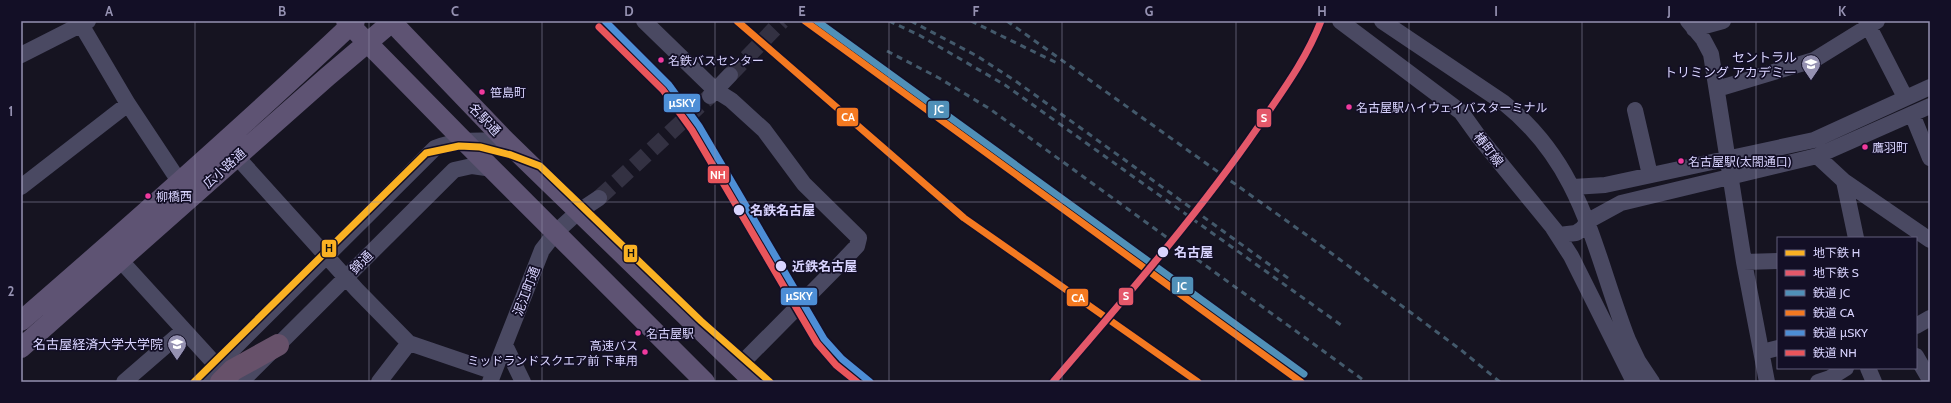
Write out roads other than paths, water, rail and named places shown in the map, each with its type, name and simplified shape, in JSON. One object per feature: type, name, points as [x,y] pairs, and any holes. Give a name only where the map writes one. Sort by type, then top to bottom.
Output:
[{"type":"highway","points":[[219,373],[233,370],[278,345]]},
{"type":"main road","name":"広小路通","points":[[21,348],[327,76],[392,21]]},
{"type":"main road","name":"名駅通","points":[[392,21],[506,141],[754,382]]},
{"type":"main road","name":"広小路通","points":[[22,317],[179,181],[350,22]]},
{"type":"main road","points":[[350,22],[367,43],[705,382]]},
{"type":"street","points":[[644,21],[713,93],[731,100],[764,130],[804,184],[858,238],[857,246],[738,367]]},
{"type":"street","points":[[1382,21],[1504,103],[1522,117],[1553,155],[1573,187],[1588,221],[1628,340],[1638,360],[1652,382]]},
{"type":"street","points":[[1691,25],[1723,21]]},
{"type":"street","points":[[21,55],[82,22],[128,104],[179,181]]},
{"type":"street","name":"椿町線","points":[[1344,22],[1454,105],[1468,120],[1479,137],[1553,228],[1571,256],[1610,336],[1624,360]]},
{"type":"street","points":[[1717,89],[1814,60],[1870,23],[1906,97]]},
{"type":"street","points":[[1691,25],[1704,39],[1711,54],[1732,176],[1744,262],[1767,382]]},
{"type":"street","points":[[713,93],[730,75]]},
{"type":"street","points":[[1573,187],[1605,184],[1814,140],[1930,87]]},
{"type":"street","points":[[21,187],[128,104]]},
{"type":"street","points":[[1553,228],[1559,234],[1568,235],[1582,229],[1588,221],[1621,203],[1817,156],[1930,106]]},
{"type":"street","points":[[1635,110],[1650,175]]},
{"type":"street","points":[[1912,114],[1930,158]]},
{"type":"street","points":[[200,382],[219,373],[327,256],[435,148],[448,143],[463,140],[506,141]]},
{"type":"street","points":[[1817,156],[1844,181],[1930,240]]},
{"type":"street","points":[[237,157],[346,277],[408,342],[492,377]]},
{"type":"street","name":"錦通","points":[[241,382],[454,170],[472,166],[493,169]]},
{"type":"street","points":[[1844,181],[1856,237]]},
{"type":"street","points":[[1605,184],[1591,194],[1587,208],[1587,239],[1595,253],[1624,360],[1634,382]]},
{"type":"street","name":"泥江町通","points":[[492,377],[542,250],[556,232],[578,212],[599,198]]},
{"type":"street","points":[[106,245],[184,330],[219,373]]},
{"type":"street","points":[[1744,262],[1777,261]]},
{"type":"street","points":[[22,317],[38,333]]},
{"type":"street","points":[[1917,325],[1930,318]]},
{"type":"street","points":[[124,382],[184,330]]},
{"type":"street","points":[[379,382],[408,342]]},
{"type":"street","points":[[505,345],[524,382]]},
{"type":"street","points":[[1762,352],[1777,348]]},
{"type":"street","points":[[1917,358],[1930,380]]},
{"type":"street","points":[[1818,382],[1830,378],[1844,369]]},
{"type":"street","points":[[1868,369],[1874,382]]},
{"type":"tunnel","points":[[730,75],[782,21]]},
{"type":"tunnel","points":[[599,198],[710,96]]},
{"type":"railway","points":[[889,21],[919,35],[1005,85],[1341,325]]},
{"type":"railway","points":[[911,21],[977,56],[1017,82],[1292,281]]},
{"type":"railway","points":[[971,21],[1059,64]]},
{"type":"railway","points":[[1007,21],[1319,244],[1461,350],[1500,382]]},
{"type":"railway","points":[[887,51],[939,78],[990,109],[1366,382]]},
{"type":"metro line","name":"S","points":[[1053,382],[1159,257],[1210,193],[1258,127],[1301,63],[1321,21]]},
{"type":"metro line","name":"H","points":[[194,382],[426,153],[459,146],[480,147],[511,155],[540,166],[701,321],[770,382]]},
{"type":"rail line","name":"μSKY","points":[[605,21],[669,85],[699,126],[824,339],[842,359],[870,382]]},
{"type":"rail line","name":"CA","points":[[737,21],[964,218],[1198,382]]},
{"type":"rail line","name":"CA","points":[[805,21],[1301,382]]},
{"type":"rail line","name":"JC","points":[[817,21],[1304,374]]},
{"type":"rail line","name":"NH","points":[[599,27],[663,90],[692,130],[817,343],[836,365],[857,382]]},
{"type":"place","name":"名鉄バスセンター","points":[[661,60]]},
{"type":"place","name":"セントラル トリミング アカデミー","points":[[1811,81]]},
{"type":"place","name":"笹島町","points":[[482,92]]},
{"type":"place","name":"名古屋駅ハイウェイバスターミナル","points":[[1349,107]]},
{"type":"place","name":"鷹羽町","points":[[1865,147]]},
{"type":"place","name":"名古屋駅(太閤通口)","points":[[1681,161]]},
{"type":"place","name":"柳橋西","points":[[148,196]]},
{"type":"place","name":"名鉄名古屋","points":[[739,210]]},
{"type":"place","name":"名古屋","points":[[1163,252]]},
{"type":"place","name":"近鉄名古屋","points":[[781,266]]},
{"type":"place","name":"名古屋駅","points":[[638,333]]},
{"type":"place","name":"高速バス ミッドランドスクエア前 下車用","points":[[645,352]]},
{"type":"place","name":"名古屋経済大学大学院","points":[[177,361]]}]
